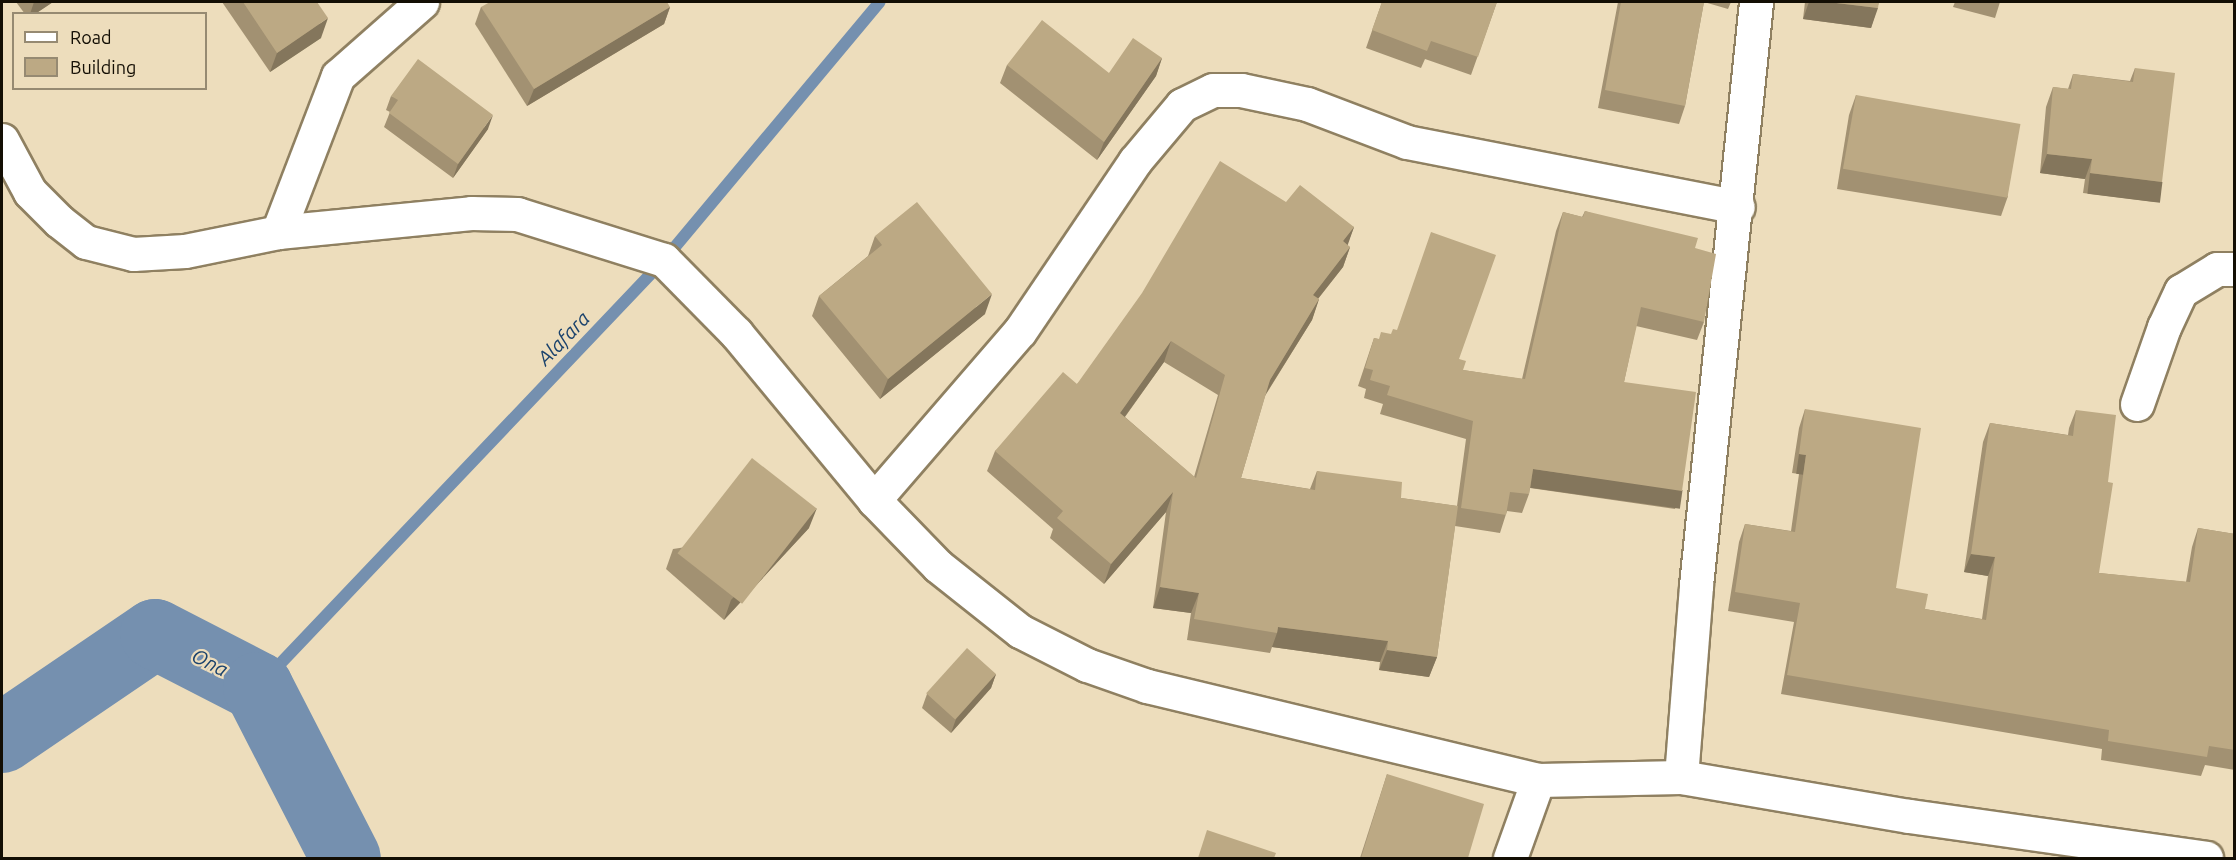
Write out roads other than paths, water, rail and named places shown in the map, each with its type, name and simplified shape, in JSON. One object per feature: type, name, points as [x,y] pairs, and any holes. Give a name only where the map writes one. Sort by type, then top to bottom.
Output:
[{"type":"street","points":[[278,232],[338,76],[422,2]]},
{"type":"street","points":[[1681,777],[1696,585],[1738,207],[1756,2]]},
{"type":"street","points":[[874,500],[1020,331],[1135,161],[1182,105],[1213,90],[1241,90],[1307,104],[1407,142],[1738,207]]},
{"type":"street","points":[[2,140],[30,192],[86,242],[133,254],[185,251],[278,232],[471,213],[517,214],[664,260],[736,333],[874,500],[938,566],[1020,631],[1087,665],[1147,686],[1538,780],[1681,777],[1909,816],[2206,858]]},
{"type":"street","points":[[2137,404],[2164,327],[2181,291],[2217,269],[2235,269]]},
{"type":"street","points":[[1510,858],[1538,780]]},
{"type":"waterway","name":"Alafara","points":[[258,687],[664,260],[880,2]]},
{"type":"waterway","name":"Ona","points":[[2,738],[155,634],[258,687],[346,858]]}]
